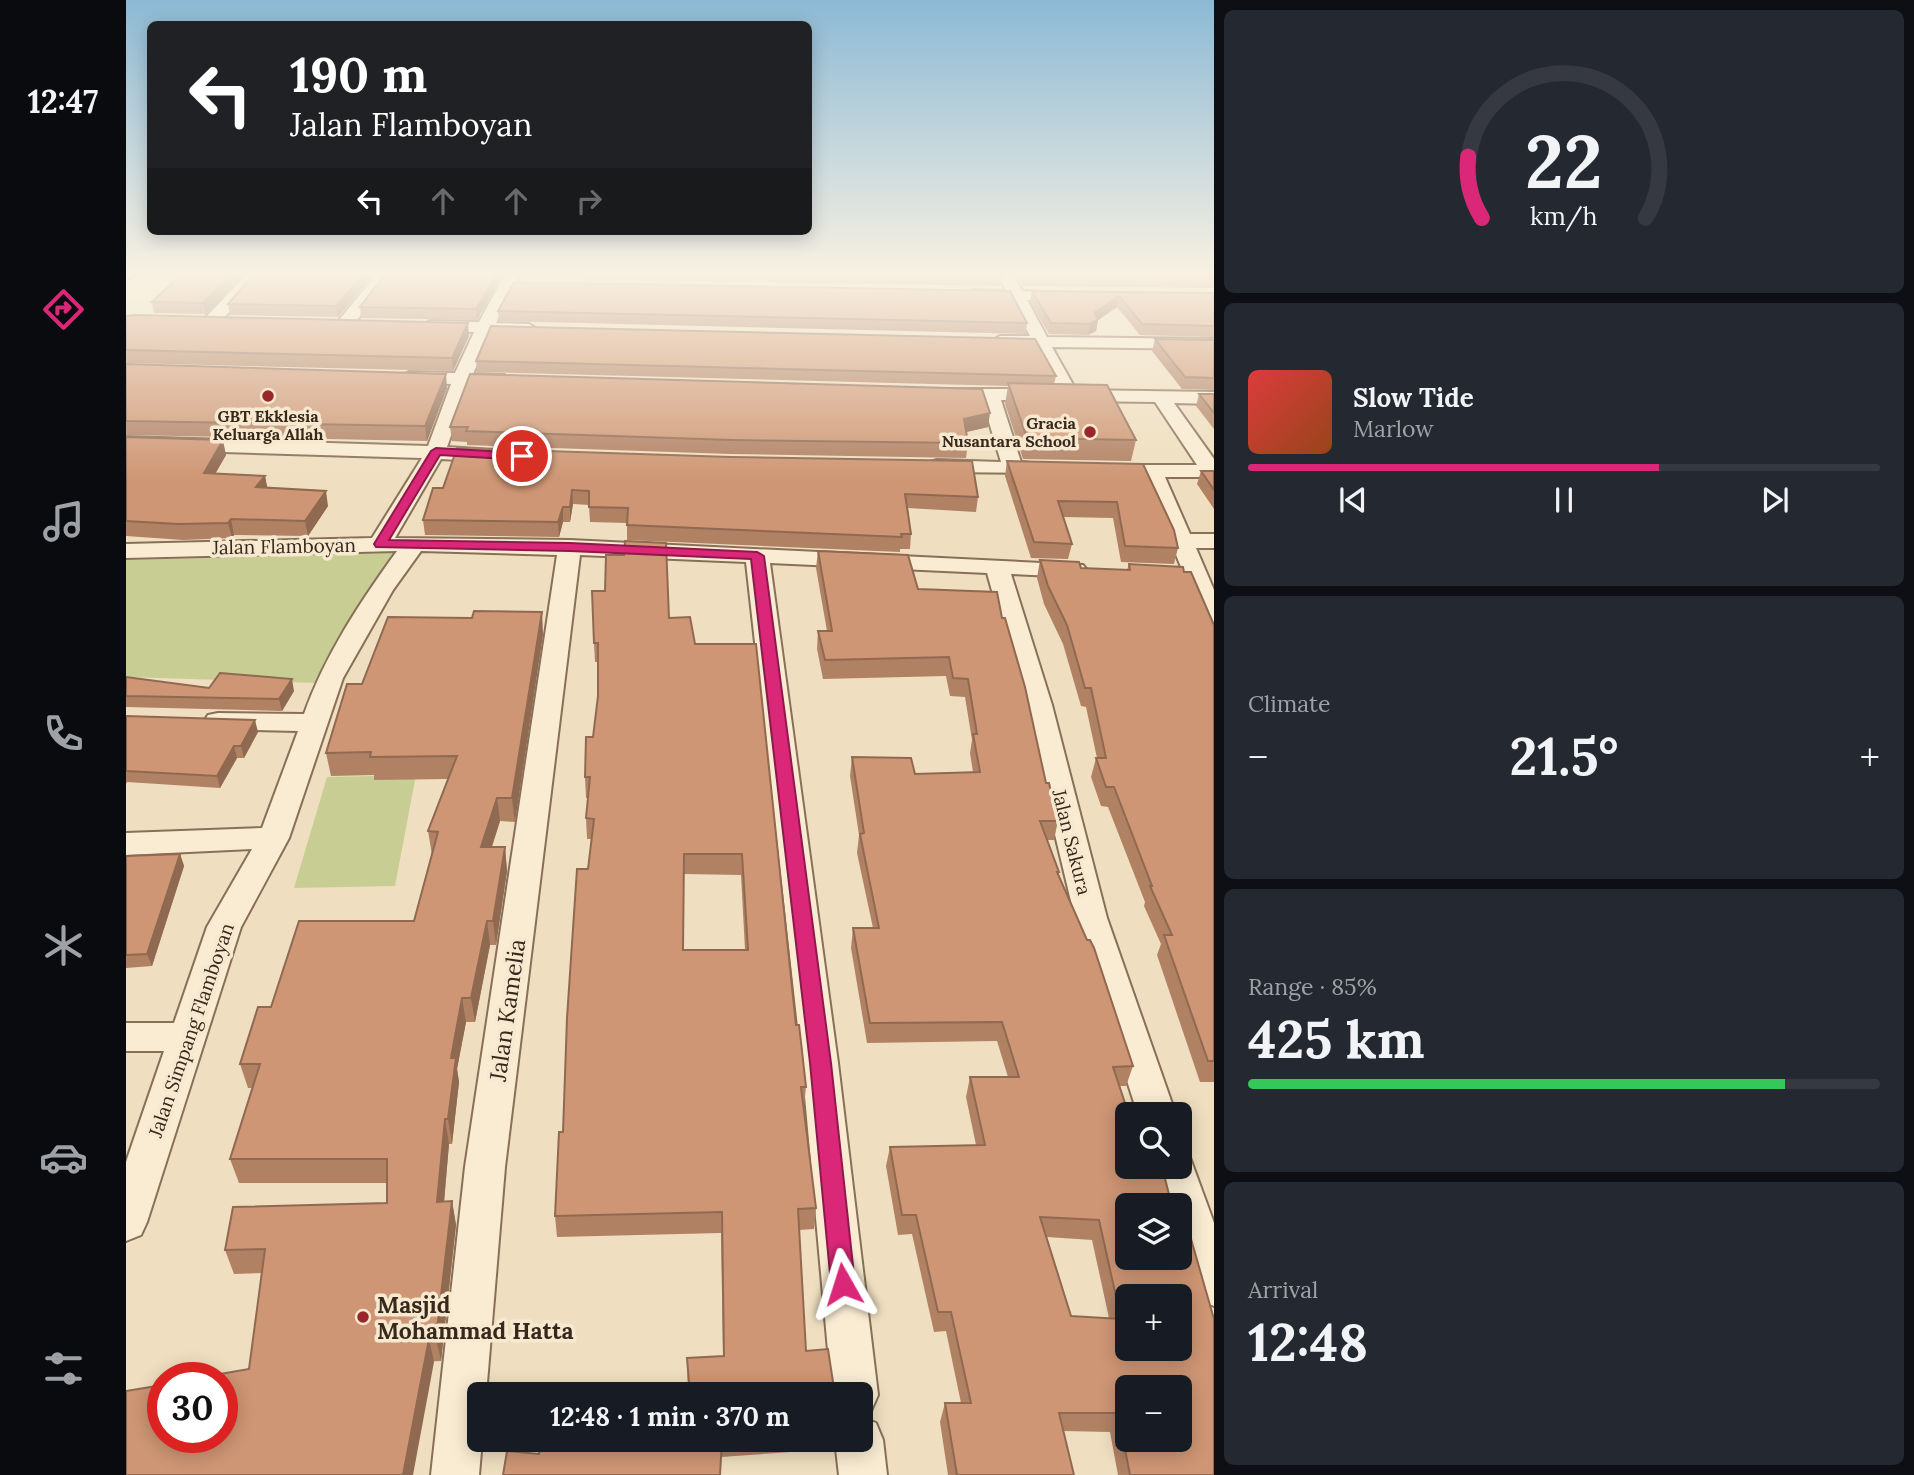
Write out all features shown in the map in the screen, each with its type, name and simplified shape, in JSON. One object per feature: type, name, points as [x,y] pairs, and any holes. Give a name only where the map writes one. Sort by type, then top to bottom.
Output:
[{"type":"street","points":[[380,544],[436,451],[460,379],[479,343]]},
{"type":"street","points":[[1041,343],[1070,396]]},
{"type":"street","points":[[1113,343],[1214,344]]},
{"type":"street","points":[[394,377],[529,381]]},
{"type":"street","points":[[924,393],[1214,398]]},
{"type":"street","points":[[990,395],[1013,468]]},
{"type":"street","points":[[1161,398],[1213,471]]},
{"type":"street","points":[[126,443],[436,451],[511,456]]},
{"type":"street","points":[[919,466],[1213,471]]},
{"type":"street","points":[[1152,472],[1214,617]]},
{"type":"street","points":[[1182,541],[1214,541]]},
{"type":"street","name":"Jalan Flamboyan","points":[[126,551],[380,544],[570,547],[1104,571]]},
{"type":"street","name":"Jalan Simpang Flamboyan","points":[[126,1222],[224,927],[274,838],[330,678],[395,568],[414,544]]},
{"type":"street","name":"Jalan Kamelia","points":[[455,1475],[485,1167],[570,547]]},
{"type":"street","points":[[757,556],[820,1063],[854,1382]]},
{"type":"street","name":"Jalan Sakura","points":[[997,566],[1038,705],[1091,918],[1153,1102]]},
{"type":"street","points":[[1170,574],[1197,575]]},
{"type":"street","points":[[188,720],[313,723]]},
{"type":"street","points":[[126,844],[274,838]]},
{"type":"street","points":[[126,1037],[188,1037]]},
{"type":"street","points":[[1179,1179],[1214,1286]]},
{"type":"street","points":[[860,1452],[863,1475]]},
{"type":"green space","points":[[398,553],[317,683],[126,677],[126,560]]},
{"type":"green space","points":[[416,775],[395,886],[294,888],[327,777]]},
{"type":"building","points":[[126,343],[459,343],[452,358],[126,350]]},
{"type":"building","points":[[484,343],[1037,343],[1056,376],[476,361]]},
{"type":"building","points":[[1158,343],[1214,343],[1214,378],[1185,377]]},
{"type":"building","points":[[126,364],[446,374],[425,426],[126,421]]},
{"type":"building","points":[[470,374],[982,389],[990,413],[964,419],[968,443],[732,440],[466,431],[468,427],[450,427]]},
{"type":"building","points":[[1008,383],[1107,385],[1136,440],[1027,438]]},
{"type":"building","points":[[1199,394],[1214,394],[1214,413]]},
{"type":"building","points":[[126,437],[223,440],[204,473],[265,476],[256,487],[326,491],[305,521],[231,519],[228,523],[178,524],[126,521]]},
{"type":"building","points":[[457,448],[972,461],[978,497],[905,494],[911,534],[901,534],[902,537],[627,525],[628,508],[589,507],[589,491],[572,490],[570,507],[563,507],[558,522],[423,520],[433,488],[443,488]]},
{"type":"building","points":[[1007,461],[1143,464],[1174,530],[1178,548],[1125,546],[1117,502],[1058,501],[1072,544],[1034,542]]},
{"type":"building","points":[[1201,471],[1214,471],[1214,490]]},
{"type":"building","points":[[625,541],[666,543],[669,618],[690,617],[695,644],[756,644],[796,1025],[799,1025],[806,1087],[801,1087],[816,1208],[798,1209],[806,1351],[828,1349],[833,1382],[689,1382],[687,1358],[724,1356],[722,1212],[555,1216],[559,1132],[563,1132],[577,869],[588,869],[594,819],[586,818],[590,777],[585,777],[586,737],[593,737],[598,696],[598,643],[594,643],[592,591],[605,591],[606,555],[624,555]],"holes":[[[684,854],[742,854],[748,950],[683,950]]]},
{"type":"building","points":[[818,551],[908,555],[918,589],[997,592],[1002,618],[1005,618],[1025,687],[1046,783],[1049,783],[1058,821],[1040,821],[1057,872],[1087,940],[1090,940],[1094,948],[1133,1066],[1113,1067],[1125,1102],[1115,1102],[1115,1179],[1165,1179],[1169,1193],[1115,1193],[1115,1270],[1192,1270],[1192,1242],[1214,1319],[1214,1475],[1130,1475],[1126,1452],[1192,1452],[1192,1375],[1115,1375],[1115,1413],[1059,1413],[1074,1475],[957,1475],[945,1403],[971,1403],[951,1312],[938,1312],[916,1215],[902,1215],[890,1147],[985,1145],[970,1077],[1019,1077],[1002,1022],[870,1023],[853,928],[879,928],[860,834],[864,833],[852,757],[911,758],[915,774],[980,772],[968,679],[953,678],[949,657],[825,660],[818,631],[832,631]]},
{"type":"building","points":[[1040,560],[1079,562],[1081,568],[1130,570],[1129,564],[1183,567],[1184,572],[1191,572],[1214,625],[1214,1061],[1208,1061],[1164,935],[1172,935],[1150,886],[1114,787],[1106,787],[1096,758],[1106,758],[1091,688],[1085,688],[1067,625],[1048,586]]},
{"type":"building","points":[[474,611],[542,612],[512,798],[497,798],[481,847],[505,847],[493,921],[487,921],[471,998],[462,998],[451,1058],[456,1058],[448,1119],[445,1119],[437,1202],[452,1201],[436,1338],[429,1339],[403,1475],[126,1475],[126,1391],[147,1388],[147,1453],[238,1453],[238,1371],[249,1369],[265,1249],[225,1250],[233,1207],[387,1203],[387,1159],[230,1159],[260,1064],[240,1064],[258,1007],[271,1007],[299,921],[414,921],[438,832],[428,831],[457,756],[370,757],[371,752],[326,753],[347,684],[362,684],[388,617],[472,618]]},
{"type":"building","points":[[220,673],[292,679],[279,699],[126,696],[126,677],[209,688]]},
{"type":"building","points":[[126,716],[255,720],[241,746],[234,746],[217,776],[126,771]]},
{"type":"building","points":[[180,854],[147,954],[126,955],[126,856]]},
{"type":"building","points":[[507,1452],[721,1452],[720,1475],[503,1475]]},
{"type":"place","name":"GBT Ekklesia Keluarga Allah","points":[[268,396]]},
{"type":"place","name":"Gracia Nusantara School","points":[[1090,432]]},
{"type":"place","name":"Masjid Mohammad Hatta","points":[[363,1317]]},
{"type":"route","points":[[522,456],[436,451],[380,544],[570,547],[757,556],[772,657],[820,1063],[843,1284]]}]
